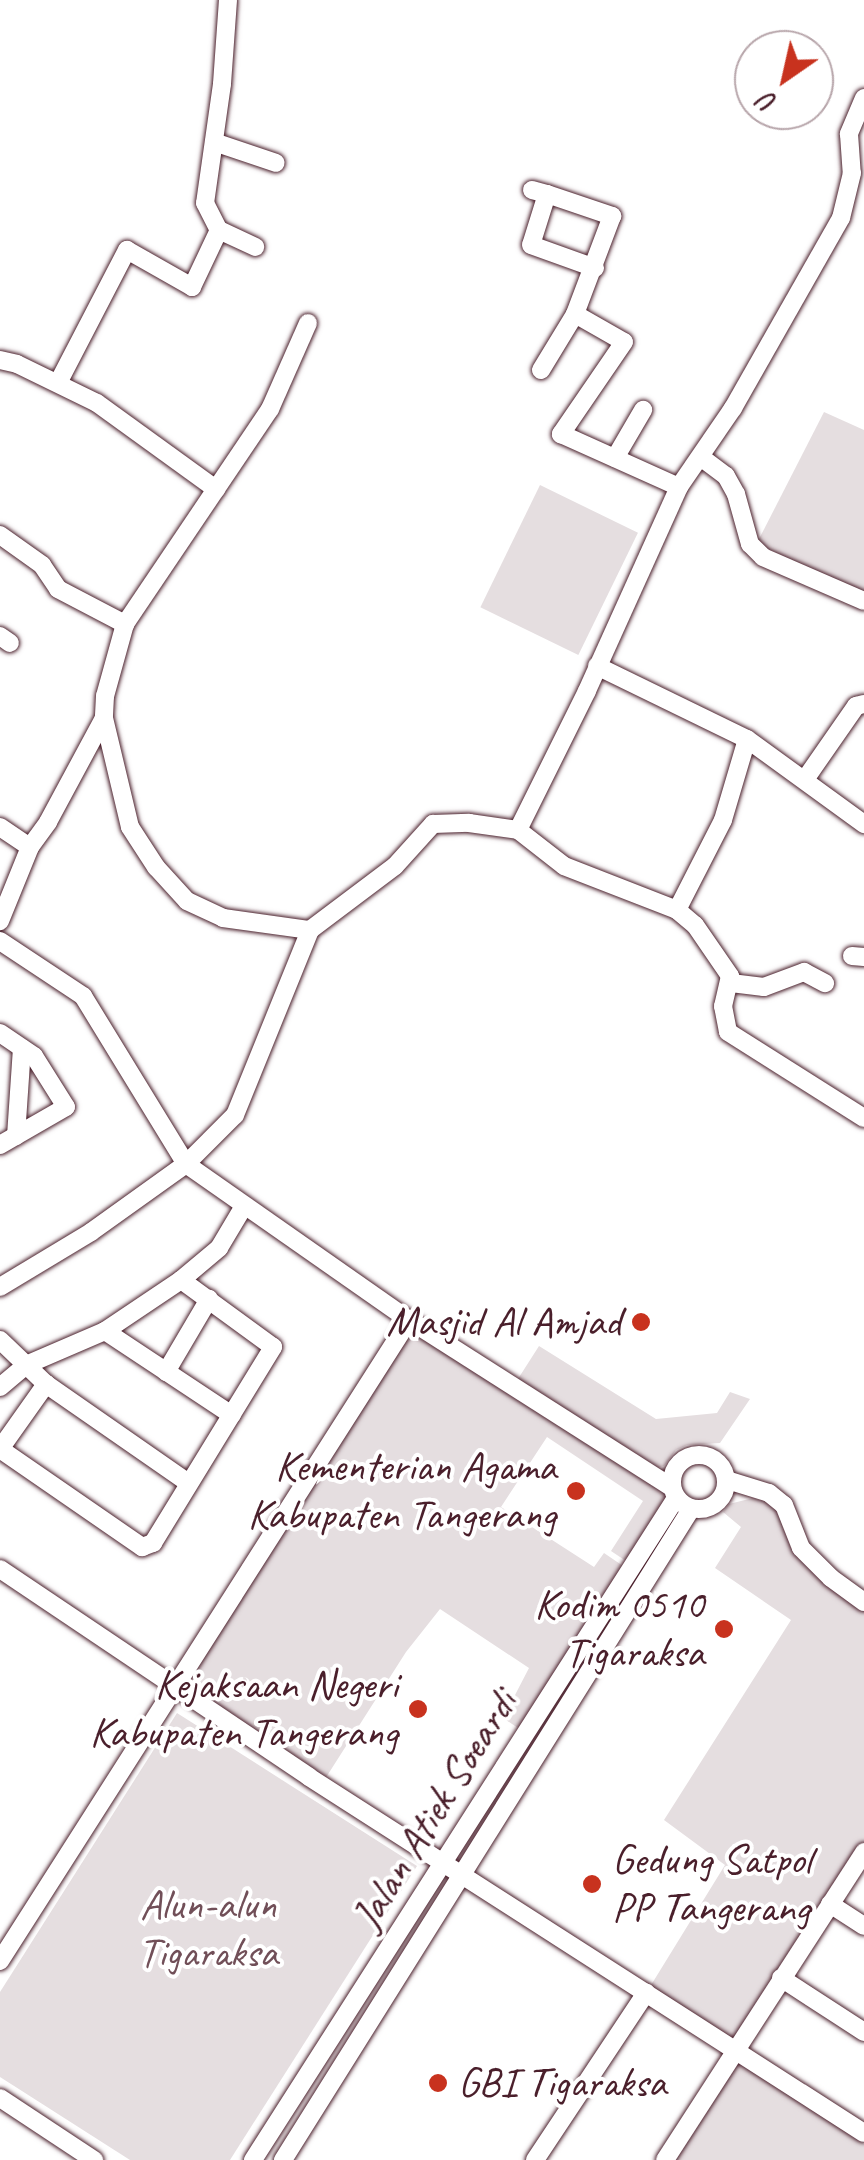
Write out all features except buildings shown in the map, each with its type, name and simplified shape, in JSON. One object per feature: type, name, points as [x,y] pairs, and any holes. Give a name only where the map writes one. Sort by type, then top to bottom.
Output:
[{"type":"street","points":[[228,0],[205,203],[219,230],[255,248]]},
{"type":"street","points":[[518,830],[680,487],[702,458],[841,218],[858,174],[849,134],[864,98]]},
{"type":"street","points":[[214,142],[276,163]]},
{"type":"street","points":[[542,370],[576,314],[595,268],[612,216],[540,192],[531,245],[595,268]]},
{"type":"street","points":[[58,383],[127,250],[192,287],[219,230]]},
{"type":"street","points":[[576,314],[624,342],[553,429],[680,487]]},
{"type":"street","points":[[308,323],[270,409],[125,624],[104,696],[104,718],[130,827],[156,867],[187,902],[223,918],[310,930]]},
{"type":"street","points":[[0,360],[58,383],[97,404],[216,489]]},
{"type":"street","points":[[615,458],[644,410]]},
{"type":"street","points":[[702,458],[726,476],[736,494],[750,544],[764,558],[864,601]]},
{"type":"street","points":[[0,535],[42,565],[58,589],[125,624]]},
{"type":"street","points":[[597,666],[746,740],[806,778],[864,824]]},
{"type":"street","points":[[806,778],[856,706],[864,704]]},
{"type":"street","points":[[0,921],[30,847],[48,822],[104,718]]},
{"type":"street","points":[[677,910],[724,820],[746,740]]},
{"type":"street","points":[[0,1286],[91,1232],[186,1164],[235,1115],[310,930],[396,866],[433,824],[469,822],[518,830],[564,866],[677,910],[709,943],[731,983],[723,1006],[728,1032],[864,1118]]},
{"type":"street","points":[[0,828],[30,847]]},
{"type":"street","points":[[0,942],[83,996],[186,1164],[408,1320],[680,1498],[717,1504],[727,1480]]},
{"type":"street","points":[[731,983],[764,987],[804,972],[825,982]]},
{"type":"street","points":[[0,1033],[34,1056],[66,1107],[8,1140]]},
{"type":"street","points":[[8,1140],[22,1048]]},
{"type":"street","points":[[0,1387],[26,1365],[105,1331],[181,1280],[218,1248],[244,1206]]},
{"type":"street","points":[[46,1384],[0,1449],[142,1547],[153,1543],[272,1346],[181,1280]]},
{"type":"street","points":[[166,1372],[208,1299]]},
{"type":"street","points":[[0,1961],[408,1320]]},
{"type":"street","points":[[105,1331],[232,1415]]},
{"type":"street","points":[[0,1340],[46,1384],[187,1482]]},
{"type":"street","points":[[680,1498],[677,1466],[696,1455],[716,1461],[727,1480],[769,1494],[784,1505],[801,1548],[831,1578],[864,1602]]},
{"type":"street","name":"Jalan Atiek Soeardi","points":[[253,2160],[680,1498]]},
{"type":"street","name":"Jalan Atiek Soeardi","points":[[283,2160],[462,1876],[680,1498]]},
{"type":"street","points":[[0,1569],[443,1864],[864,2132]]},
{"type":"street","points":[[664,2160],[864,1852]]},
{"type":"street","points":[[830,1904],[864,1926]]},
{"type":"street","points":[[781,1978],[864,2032]]},
{"type":"street","points":[[535,2160],[646,1993]]},
{"type":"street","points":[[0,2098],[94,2160]]},
{"type":"green space","points":[[824,412],[864,430],[864,596],[757,543]]},
{"type":"green space","points":[[540,485],[638,533],[578,655],[480,607]]},
{"type":"green space","points":[[409,1322],[669,1488],[673,1499],[632,1565],[611,1551],[643,1501],[547,1437],[501,1507],[594,1567],[604,1553],[629,1570],[524,1732],[503,1718],[529,1668],[440,1609],[406,1652],[325,1779],[182,1685]]},
{"type":"green space","points":[[539,1346],[656,1419],[717,1413],[730,1392],[750,1399],[720,1443],[687,1445],[676,1450],[664,1466],[652,1469],[516,1382]]},
{"type":"green space","points":[[753,1498],[773,1505],[864,1610],[864,1850],[736,2047],[648,1990],[725,1865],[664,1820],[791,1620],[715,1568],[741,1527],[723,1512],[729,1504]]},
{"type":"green space","name":"Alun-alun Tigaraksa","points":[[177,1713],[417,1866],[230,2160],[130,2160],[0,2077],[0,1992]]},
{"type":"green space","points":[[736,2059],[864,2144],[864,2160],[672,2160]]},
{"type":"place","name":"Masjid Al Amjad","points":[[641,1322]]},
{"type":"place","name":"Kementerian Agama Kabupaten Tangerang","points":[[576,1491]]},
{"type":"place","name":"Kodim 0510 Tigaraksa","points":[[724,1629]]},
{"type":"place","name":"Kejaksaan Negeri Kabupaten Tangerang","points":[[418,1709]]},
{"type":"place","name":"Gedung Satpol PP Tangerang","points":[[592,1884]]},
{"type":"place","name":"GBI Tigaraksa","points":[[438,2083]]}]
